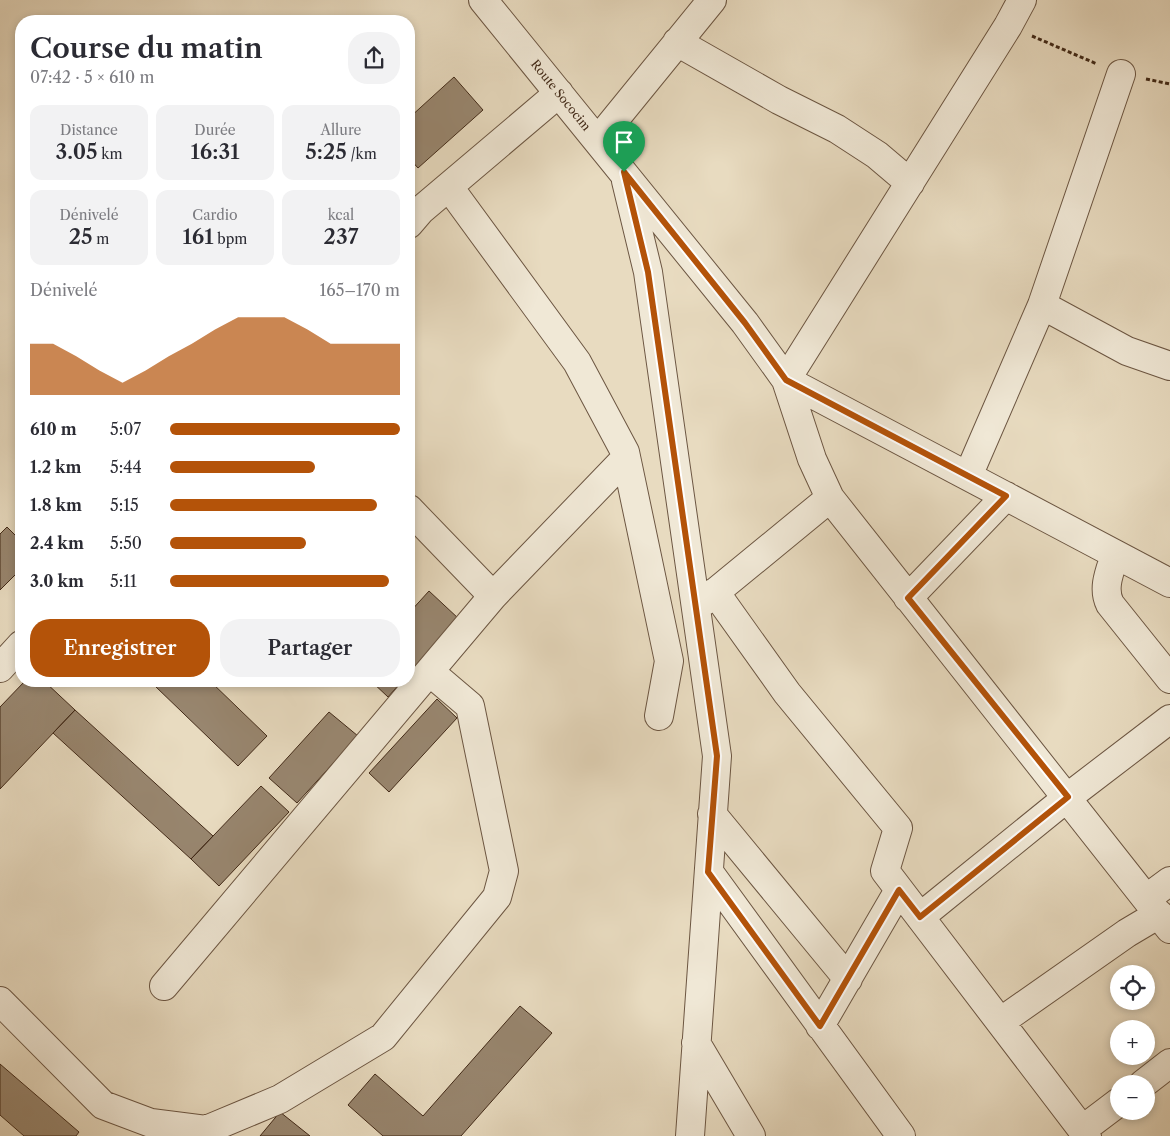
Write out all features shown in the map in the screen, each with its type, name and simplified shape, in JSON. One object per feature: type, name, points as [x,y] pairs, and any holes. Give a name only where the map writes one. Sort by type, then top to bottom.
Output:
[{"type":"street","name":"Route Sococim","points":[[483,0],[745,323],[786,380]]},
{"type":"street","points":[[786,380],[1008,26],[1022,0]]},
{"type":"street","points":[[598,140],[677,42],[706,2]]},
{"type":"street","points":[[677,42],[779,100],[837,129],[877,154],[910,182]]},
{"type":"street","points":[[968,476],[1042,305],[1121,74]]},
{"type":"street","points":[[415,218],[559,93]]},
{"type":"street","points":[[624,172],[648,272],[694,610],[717,756],[690,1136]]},
{"type":"street","points":[[449,187],[577,362],[625,452],[669,662],[659,716]]},
{"type":"street","points":[[1042,305],[1127,351],[1170,366]]},
{"type":"street","points":[[786,380],[1170,583]]},
{"type":"street","points":[[786,380],[812,460],[830,498],[1068,797],[1158,914]]},
{"type":"street","points":[[164,986],[494,596],[626,458]]},
{"type":"street","points":[[908,598],[1006,496]]},
{"type":"street","points":[[694,610],[830,498]]},
{"type":"street","points":[[415,515],[494,596]]},
{"type":"street","points":[[1115,555],[1106,589],[1106,597],[1170,679]]},
{"type":"street","points":[[715,592],[787,693],[898,828],[885,871],[1084,1133],[1110,1110]]},
{"type":"street","points":[[0,668],[15,652]]},
{"type":"street","points":[[0,1001],[103,1105],[151,1123],[206,1130],[280,1098],[383,1037],[497,896],[504,870],[470,706],[430,672]]},
{"type":"street","points":[[920,917],[1068,797],[1170,719]]},
{"type":"street","points":[[712,814],[848,979]]},
{"type":"street","points":[[708,872],[901,1136]]},
{"type":"street","points":[[1000,1022],[1127,933],[1158,914],[1170,881]]},
{"type":"street","points":[[820,1026],[899,890]]},
{"type":"street","points":[[696,1043],[751,1136]]},
{"type":"street","points":[[1155,1075],[1170,1064]]},
{"type":"path","points":[[1008,26],[1121,74],[1170,84]]},
{"type":"building","points":[[454,77],[483,110],[418,168],[415,165],[415,113]]},
{"type":"building","points":[[7,527],[15,535],[15,575],[0,590],[0,534]]},
{"type":"building","points":[[429,591],[459,619],[415,667],[415,606]]},
{"type":"building","points":[[19,687],[50,687],[75,710],[0,789],[0,707]]},
{"type":"building","points":[[156,687],[216,687],[267,736],[238,766]]},
{"type":"building","points":[[377,687],[397,687],[388,697]]},
{"type":"building","points":[[437,699],[457,718],[389,792],[369,773]]},
{"type":"building","points":[[75,710],[213,836],[191,859],[53,733]]},
{"type":"building","points":[[329,712],[358,736],[297,803],[269,778]]},
{"type":"building","points":[[261,786],[289,812],[219,886],[191,859]]},
{"type":"building","points":[[520,1006],[552,1033],[461,1136],[383,1136],[348,1105],[375,1074],[423,1116]]},
{"type":"building","points":[[0,1064],[79,1132],[76,1136],[24,1136],[0,1115]]},
{"type":"building","points":[[280,1112],[310,1136],[260,1136]]},
{"type":"route","points":[[624,172],[745,323],[786,380],[1006,496],[908,598],[1068,797],[920,917],[899,890],[820,1026],[708,872],[717,756],[694,610],[648,272],[624,172]]}]
